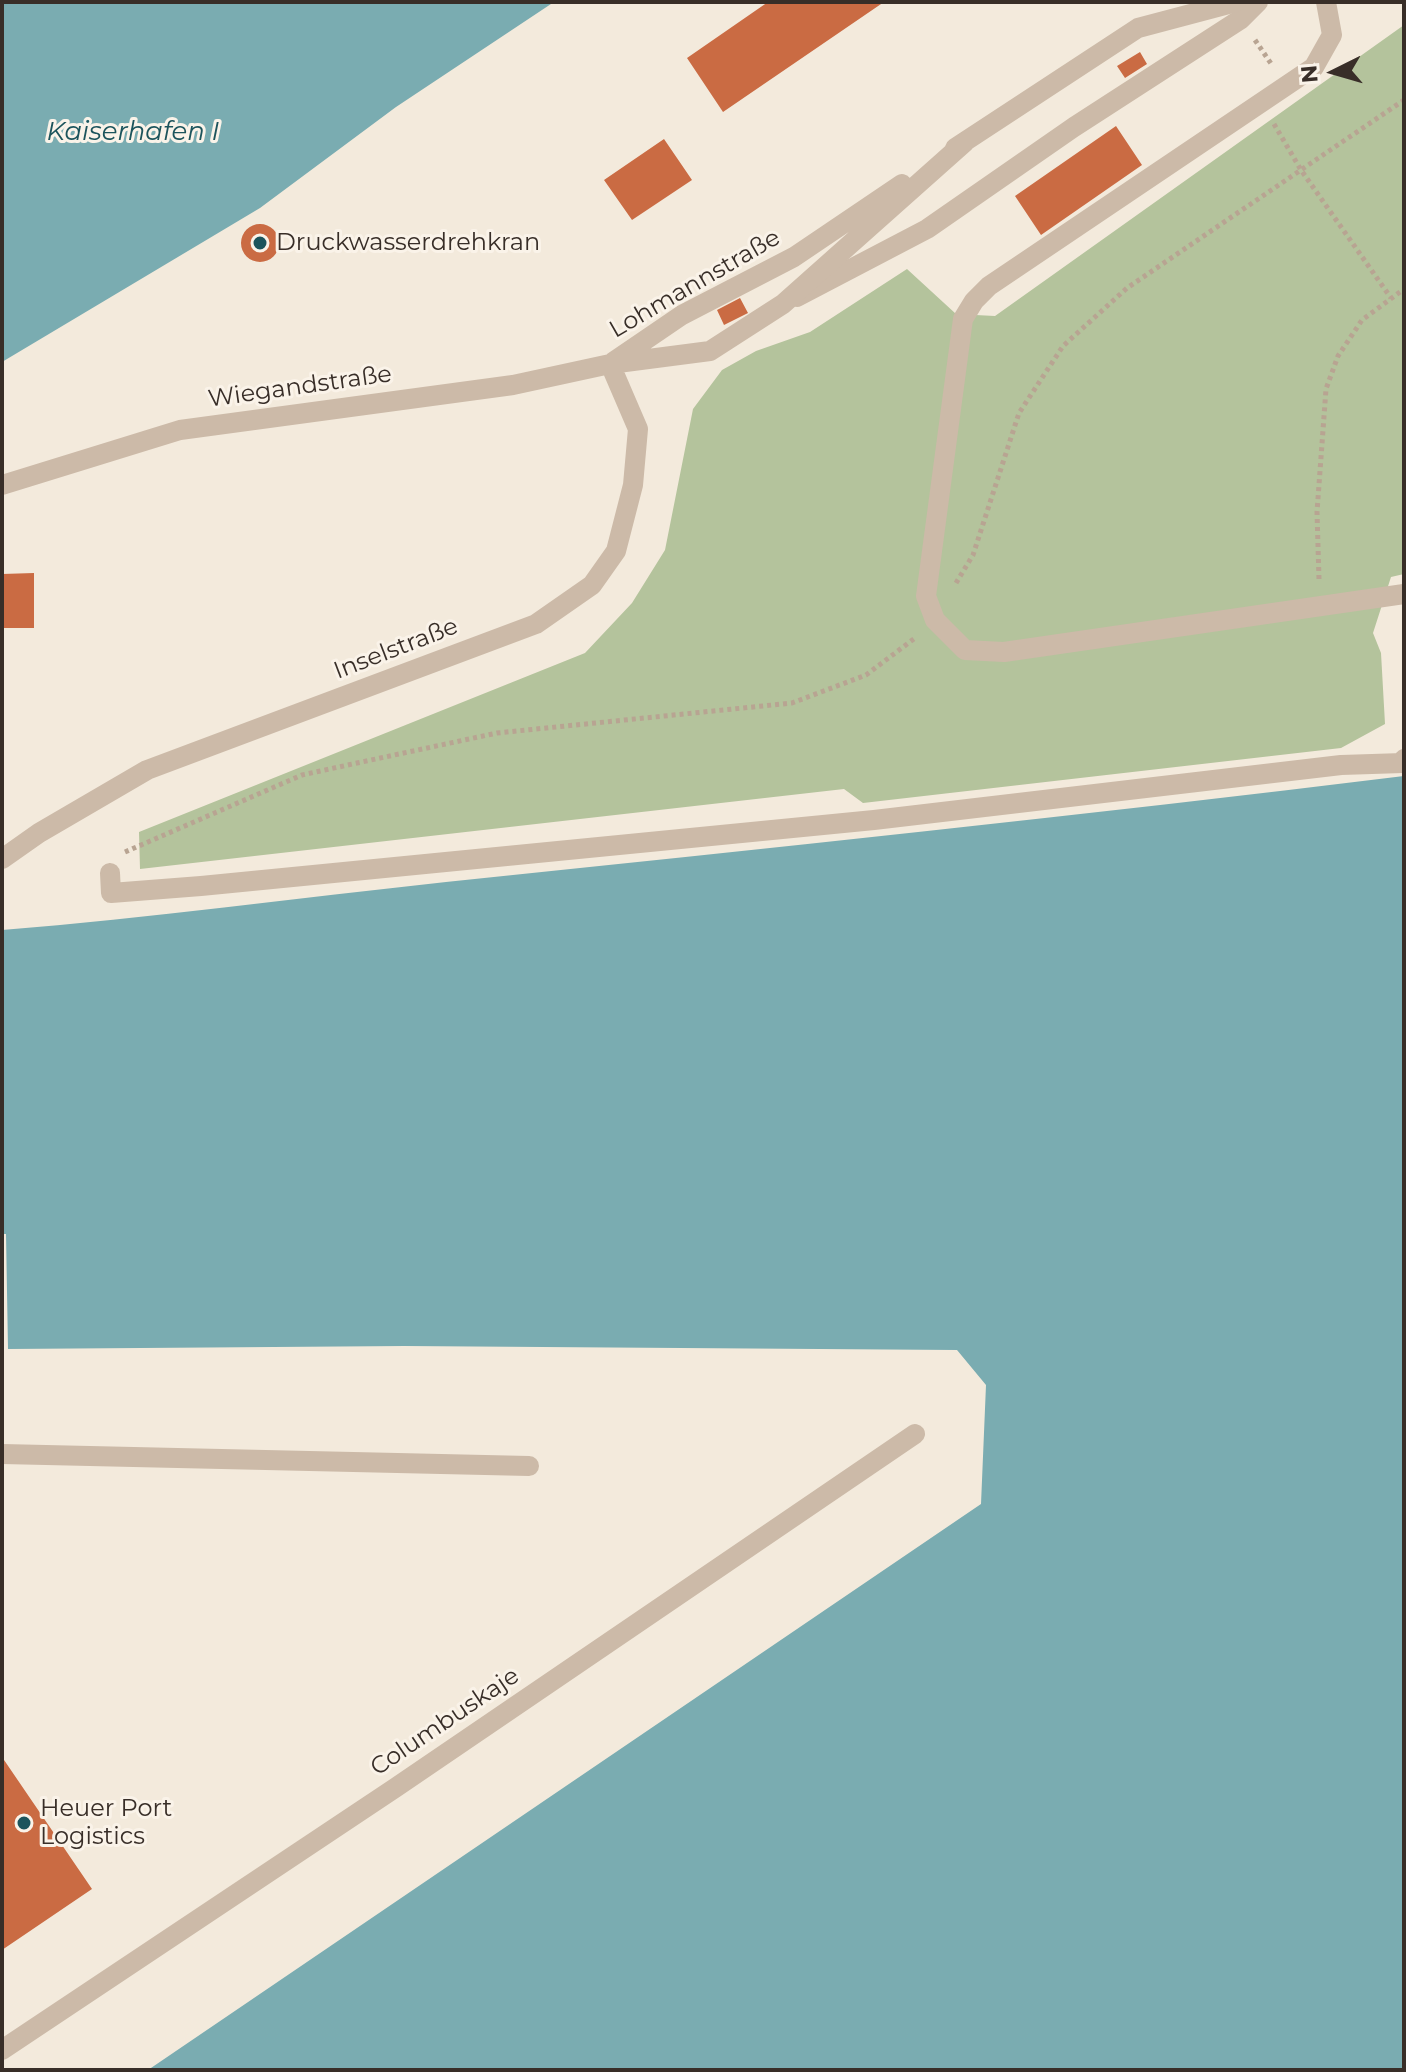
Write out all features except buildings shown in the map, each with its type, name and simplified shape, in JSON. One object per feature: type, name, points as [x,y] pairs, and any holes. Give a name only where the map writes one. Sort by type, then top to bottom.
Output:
[{"type":"street","name":"Lohmannstraße","points":[[610,364],[682,315],[794,257],[1138,28],[1236,2]]},
{"type":"street","points":[[783,304],[927,229],[1074,127],[1241,19],[1258,2]]},
{"type":"street","points":[[1326,2],[1332,35],[1314,67],[989,286],[968,310],[963,319],[926,596],[935,620],[965,650],[1004,652],[1404,594]]},
{"type":"street","name":"Lohmannstraße","points":[[610,364],[710,351],[783,304],[965,142]]},
{"type":"street","name":"Wiegandstraße","points":[[2,485],[180,430],[513,385],[610,364]]},
{"type":"street","name":"Inselstraße","points":[[2,859],[39,833],[147,770],[536,624],[592,585],[616,551],[633,485],[636,457],[638,429],[610,364]]},
{"type":"street","points":[[110,873],[111,893],[201,886],[874,820],[1341,765],[1403,763],[1404,759]]},
{"type":"street","name":"Columbuskaje","points":[[2,2050],[395,1788],[915,1434]]},
{"type":"street","points":[[2,1454],[529,1466]]},
{"type":"path","points":[[110,873],[110,858],[302,775],[497,733],[792,703],[866,675],[905,647],[935,620],[973,555],[1019,413],[1063,346],[1127,288],[1404,100]]},
{"type":"path","points":[[1273,125],[1391,298]]},
{"type":"path","points":[[1320,604],[1317,512],[1326,389],[1338,356],[1362,320],[1404,289]]},
{"type":"green space","points":[[1404,25],[1404,574],[1391,577],[1373,633],[1381,653],[1385,724],[1341,748],[863,803],[844,789],[140,869],[139,832],[585,653],[632,603],[665,550],[693,409],[722,370],[756,351],[810,332],[907,269],[956,314],[995,316]]},
{"type":"water","name":"Kaiserhafen I","points":[[2,2],[554,2],[396,107],[260,208],[2,362]]},
{"type":"water","points":[[1404,776],[1404,2070],[148,2070],[981,1504],[986,1385],[957,1350],[405,1346],[8,1349],[6,1234],[2,1234],[2,930]]},
{"type":"place","name":"Druckwasserdrehkran","points":[[260,243]]},
{"type":"place","name":"Heuer Port Logistics","points":[[24,1823]]}]
